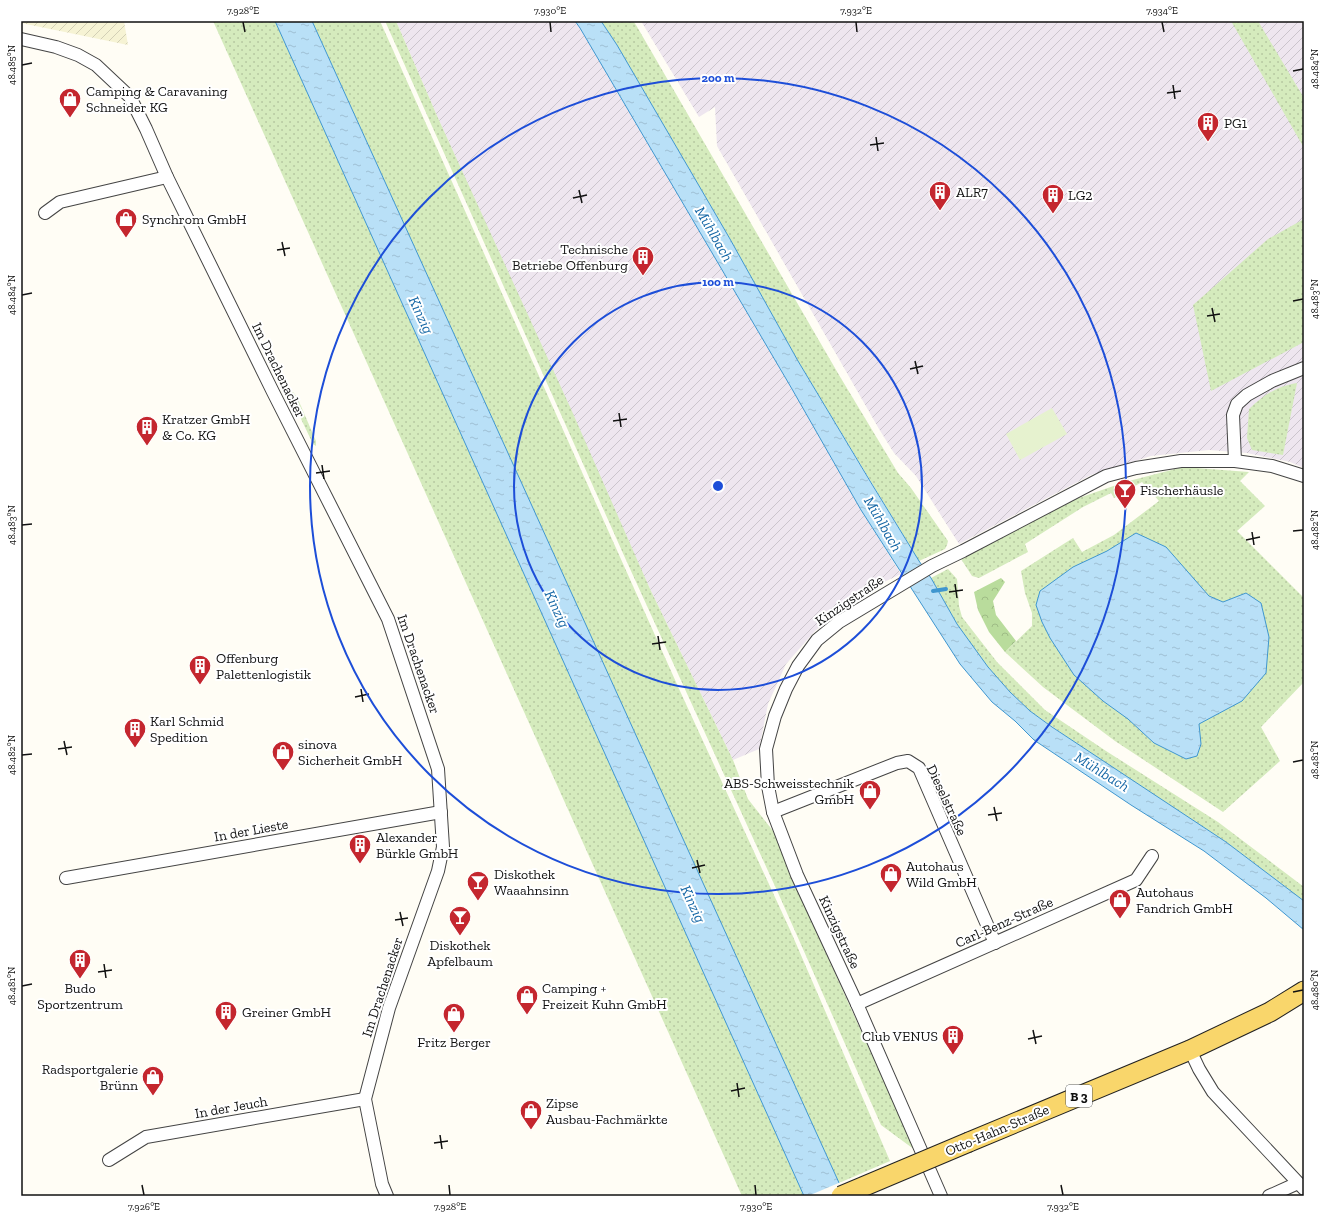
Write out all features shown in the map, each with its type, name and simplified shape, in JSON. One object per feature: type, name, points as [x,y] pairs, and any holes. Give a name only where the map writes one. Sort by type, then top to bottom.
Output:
[{"type":"main road","name":"Otto-Hahn-Straße","points":[[841,1196],[1190,1050],[1270,1012],[1304,990]]},
{"type":"street","name":"Im Drachenacker","points":[[21,39],[56,47],[78,55],[96,65],[130,97],[273,392],[388,619],[438,769],[444,847],[438,871],[389,1008],[365,1099],[382,1184],[387,1196]]},
{"type":"street","points":[[45,213],[60,202],[167,176]]},
{"type":"street","points":[[1235,462],[1233,415],[1237,404],[1247,395],[1272,381],[1304,368]]},
{"type":"street","name":"Kinzigstraße","points":[[941,1196],[857,1004],[797,875],[773,812],[768,786],[766,749],[775,716],[786,689],[798,666],[817,640],[839,622],[932,566],[1106,476],[1136,468],[1182,461],[1235,462],[1272,466],[1304,476]]},
{"type":"street","name":"Dieselstraße","points":[[773,812],[897,763],[908,761],[919,768],[995,942]]},
{"type":"street","name":"In der Lieste","points":[[66,878],[441,812]]},
{"type":"street","name":"Carl-Benz-Straße","points":[[857,1004],[1136,880],[1152,856]]},
{"type":"street","points":[[1190,1050],[1199,1069],[1213,1092],[1301,1186],[1269,1196]]},
{"type":"street","name":"In der Jeuch","points":[[109,1160],[146,1137],[365,1099]]},
{"type":"shaded area","points":[[21,21],[124,21],[128,45],[21,23]]},
{"type":"shaded area","points":[[396,21],[575,21],[792,389],[861,510],[901,574],[882,583],[850,603],[815,631],[786,664],[768,704],[759,749],[733,760],[650,589],[438,118]]},
{"type":"shaded area","points":[[641,21],[1304,21],[1304,468],[1290,462],[1247,453],[1209,450],[1151,456],[1091,475],[959,544],[916,476],[894,453],[879,429],[717,146],[715,107],[699,117]]},
{"type":"green space","points":[[213,21],[275,21],[804,1196],[742,1196]]},
{"type":"green space","points":[[312,21],[380,21],[680,691],[791,932],[890,1161],[839,1183]]},
{"type":"green space","points":[[385,21],[396,21],[438,118],[571,409],[650,589],[733,760],[748,799],[773,831],[824,949],[915,1150],[881,1125],[779,895],[626,560]]},
{"type":"green space","points":[[601,21],[633,21],[636,25],[839,375],[898,473],[911,488],[948,541],[945,549],[919,561],[798,361],[730,239],[617,45]]},
{"type":"green space","points":[[1231,21],[1258,21],[1304,98],[1304,148]]},
{"type":"green space","points":[[1304,219],[1304,342],[1211,391],[1193,305],[1268,239]]},
{"type":"green space","points":[[1297,383],[1283,455],[1252,450],[1247,438],[1249,409],[1270,392]]},
{"type":"green space","points":[[293,392],[297,397],[316,441],[316,446],[313,444],[291,398],[290,393]]},
{"type":"green space","points":[[1052,408],[1067,434],[1020,460],[1006,434]]},
{"type":"green space","points":[[1183,467],[1249,472],[1240,481],[1265,506],[1237,531],[1303,597],[1304,601],[1304,682],[1261,727],[1280,761],[1223,812],[1115,741],[1043,687],[1005,652],[1032,626],[1032,613],[1025,593],[1021,571],[1073,538],[1082,552],[1114,535],[1159,501],[1142,482],[1114,498],[1111,493],[1083,507],[1025,544],[1028,552],[979,578],[972,576],[961,559],[1076,499],[1125,482]]},
{"type":"green space","points":[[948,569],[957,579],[959,606],[962,617],[997,662],[1045,710],[1106,751],[1218,822],[1304,887],[1304,901],[1226,842],[1106,764],[1030,711],[1010,692],[988,667],[957,624],[931,578]]},
{"type":"green space","points":[[1001,578],[1005,582],[993,601],[996,615],[1016,641],[1005,652],[989,632],[978,610],[974,592]]},
{"type":"water","name":"Kinzig","points":[[275,21],[312,21],[845,1196],[804,1196]]},
{"type":"water","name":"Mühlbach","points":[[575,21],[601,21],[617,45],[730,239],[798,361],[919,561],[931,578],[957,624],[988,667],[1010,692],[1030,711],[1226,842],[1304,901],[1304,930],[1266,898],[1204,851],[1131,805],[1034,740],[1015,721],[992,702],[960,664],[861,510],[792,389]]},
{"type":"water","points":[[1136,533],[1166,547],[1209,596],[1223,602],[1246,593],[1261,603],[1269,637],[1266,673],[1242,701],[1199,724],[1201,744],[1197,756],[1186,759],[1154,743],[1128,719],[1103,701],[1074,675],[1050,638],[1036,605],[1040,591],[1073,567],[1107,551]]},
{"type":"pier","points":[[841,1182],[847,1196],[808,1196]]},
{"type":"waterway","points":[[933,591],[946,589]]},
{"type":"place","name":"Camping & Caravaning Schneider KG","points":[[70,118]]},
{"type":"place","name":"PG1","points":[[1208,142]]},
{"type":"place","name":"ALR7","points":[[940,212]]},
{"type":"place","name":"LG2","points":[[1053,214]]},
{"type":"place","name":"Synchrom GmbH","points":[[126,238]]},
{"type":"place","name":"Technische Betriebe Offenburg","points":[[643,276]]},
{"type":"place","name":"Kratzer GmbH & Co. KG","points":[[147,446]]},
{"type":"place","name":"Fischerhäusle","points":[[1125,510]]},
{"type":"place","name":"Offenburg Palettenlogistik","points":[[200,686]]},
{"type":"place","name":"Karl Schmid Spedition","points":[[135,748]]},
{"type":"place","name":"sinova Sicherheit GmbH","points":[[283,772]]},
{"type":"place","name":"ABS-Schweisstechnik GmbH","points":[[870,810]]},
{"type":"place","name":"Alexander Bürkle GmbH","points":[[360,864]]},
{"type":"place","name":"Autohaus Wild GmbH","points":[[891,894]]},
{"type":"place","name":"Diskothek Waaahnsinn","points":[[478,902]]},
{"type":"place","name":"Autohaus Fandrich GmbH","points":[[1120,920]]},
{"type":"place","name":"Diskothek Apfelbaum","points":[[460,936]]},
{"type":"place","name":"Budo Sportzentrum","points":[[80,980]]},
{"type":"place","name":"Camping + Freizeit Kuhn GmbH","points":[[527,1016]]},
{"type":"place","name":"Greiner GmbH","points":[[226,1032]]},
{"type":"place","name":"Fritz Berger","points":[[454,1034]]},
{"type":"place","name":"Club VENUS","points":[[953,1056]]},
{"type":"place","name":"Radsportgalerie Brünn","points":[[153,1096]]},
{"type":"place","name":"Zipse Ausbau-Fachmärkte","points":[[531,1130]]}]
